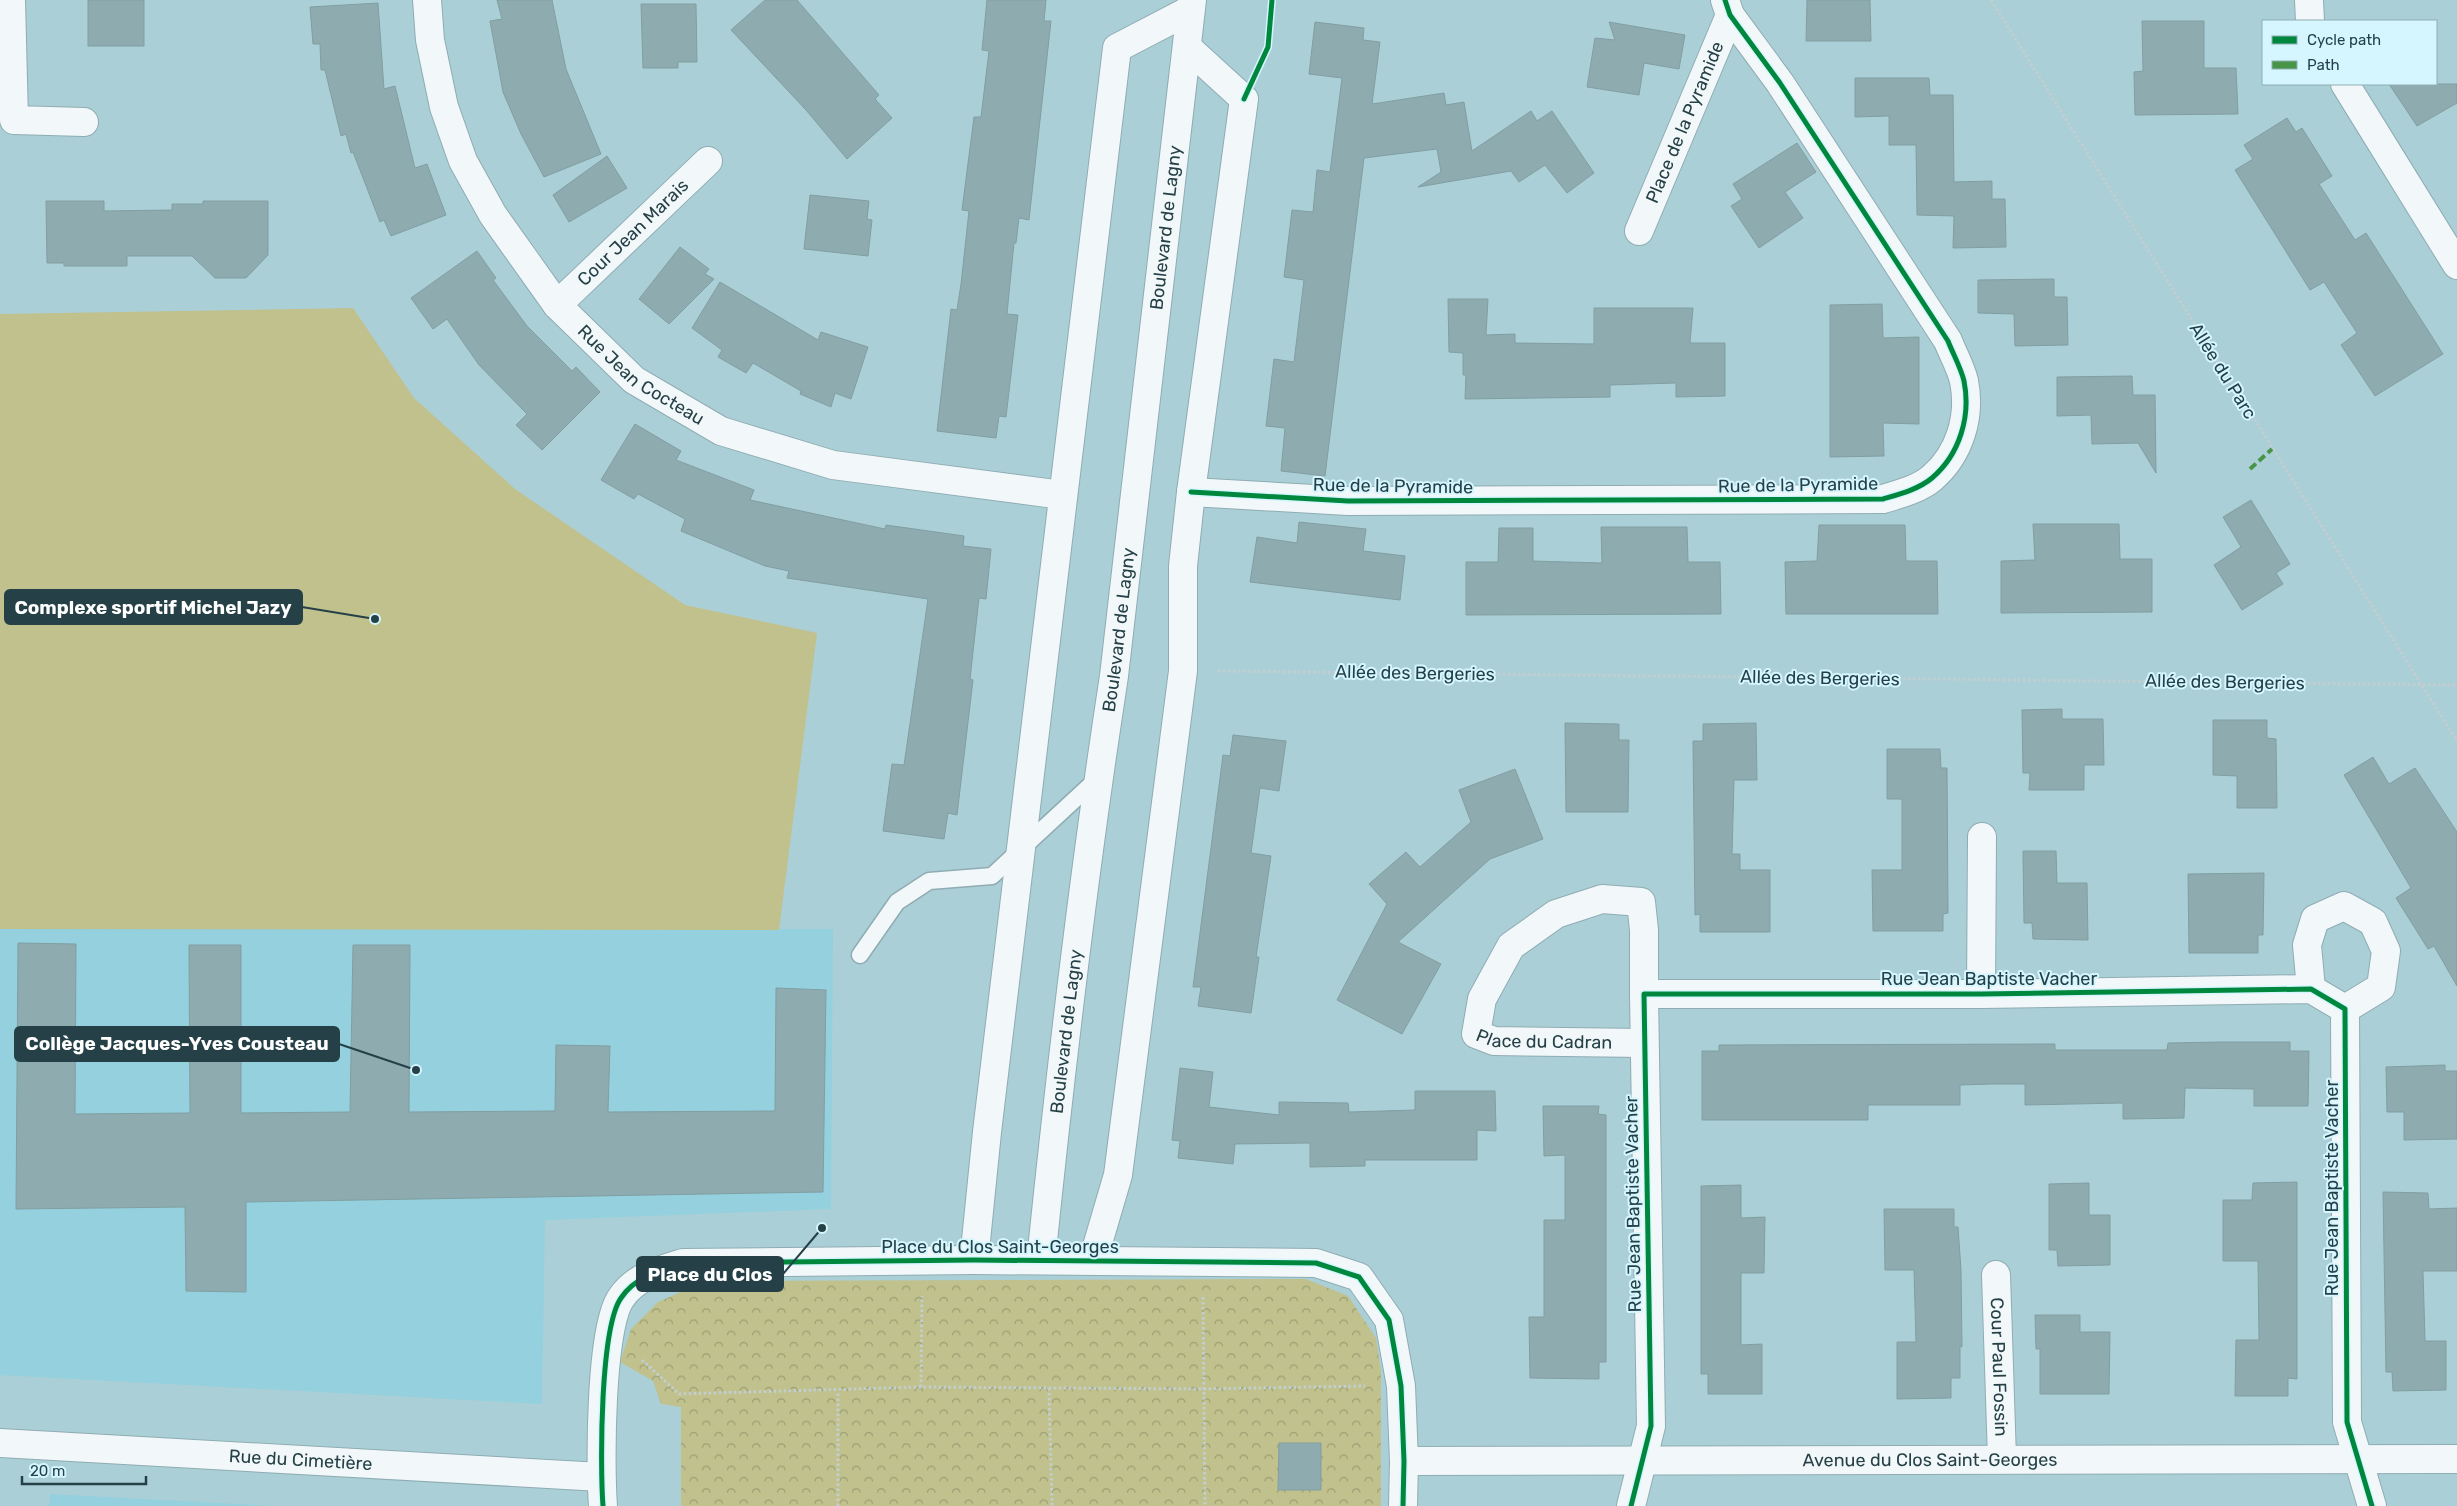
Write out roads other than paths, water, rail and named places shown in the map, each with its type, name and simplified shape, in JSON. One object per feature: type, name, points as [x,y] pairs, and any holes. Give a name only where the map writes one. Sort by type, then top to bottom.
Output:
[{"type":"street","points":[[11,0],[14,120],[84,122]]},
{"type":"street","name":"Rue Jean Cocteau","points":[[427,0],[430,40],[444,107],[463,161],[493,215],[557,304],[634,380],[721,431],[833,466],[1062,495]]},
{"type":"street","points":[[2309,0],[2310,20]]},
{"type":"street","points":[[974,1260],[988,1122],[1117,48],[1191,5]]},
{"type":"street","name":"Boulevard de Lagny","points":[[1041,1260],[1055,1127],[1098,778],[1114,676],[1191,5]]},
{"type":"street","name":"Place de la Pyramide","points":[[1639,231],[1728,8]]},
{"type":"street","name":"Rue de la Pyramide","points":[[1191,492],[1348,501],[1883,499],[1909,491],[1932,479],[1950,460],[1967,421],[1964,380],[1948,342],[1780,83],[1728,8]]},
{"type":"street","points":[[1093,1260],[1118,1175],[1183,671],[1183,566],[1191,492],[1244,99],[1187,47]]},
{"type":"street","points":[[2345,85],[2457,265]]},
{"type":"street","name":"Cour Jean Marais","points":[[557,304],[708,161]]},
{"type":"street","points":[[1980,994],[1982,837]]},
{"type":"street","name":"Place du Cadran","points":[[1644,994],[1644,930],[1641,902],[1602,899],[1556,914],[1511,946],[1482,999],[1476,1034],[1494,1041],[1644,1043]]},
{"type":"street","points":[[2344,906],[2373,922],[2386,951],[2380,987],[2345,1009],[2311,989],[2308,945],[2315,919],[2344,906]]},
{"type":"street","name":"Rue Jean Baptiste Vacher","points":[[1632,1506],[1651,1426],[1644,994],[1980,994],[2311,989]]},
{"type":"street","name":"Rue Jean Baptiste Vacher","points":[[2345,1009],[2347,1422],[2372,1506]]},
{"type":"street","name":"Place du Clos Saint-Georges","points":[[603,1506],[601,1477],[607,1347],[611,1322],[621,1298],[648,1274],[682,1263],[974,1260],[1316,1263],[1359,1277],[1389,1320],[1401,1386],[1404,1461],[1403,1506]]},
{"type":"street","name":"Cour Paul Fossin","points":[[1996,1275],[2002,1459]]},
{"type":"street","name":"Rue du Cimetière","points":[[0,1446],[601,1477]]},
{"type":"street","name":"Avenue du Clos Saint-Georges","points":[[1404,1461],[2457,1459]]},
{"type":"lane","points":[[860,955],[896,902],[929,881],[992,876],[1098,778]]},
{"type":"place","name":"Complexe sportif Michel Jazy","points":[[375,619]]},
{"type":"place","name":"Collège Jacques-Yves Cousteau","points":[[416,1070]]},
{"type":"place","name":"Place du Clos","points":[[822,1228]]}]
